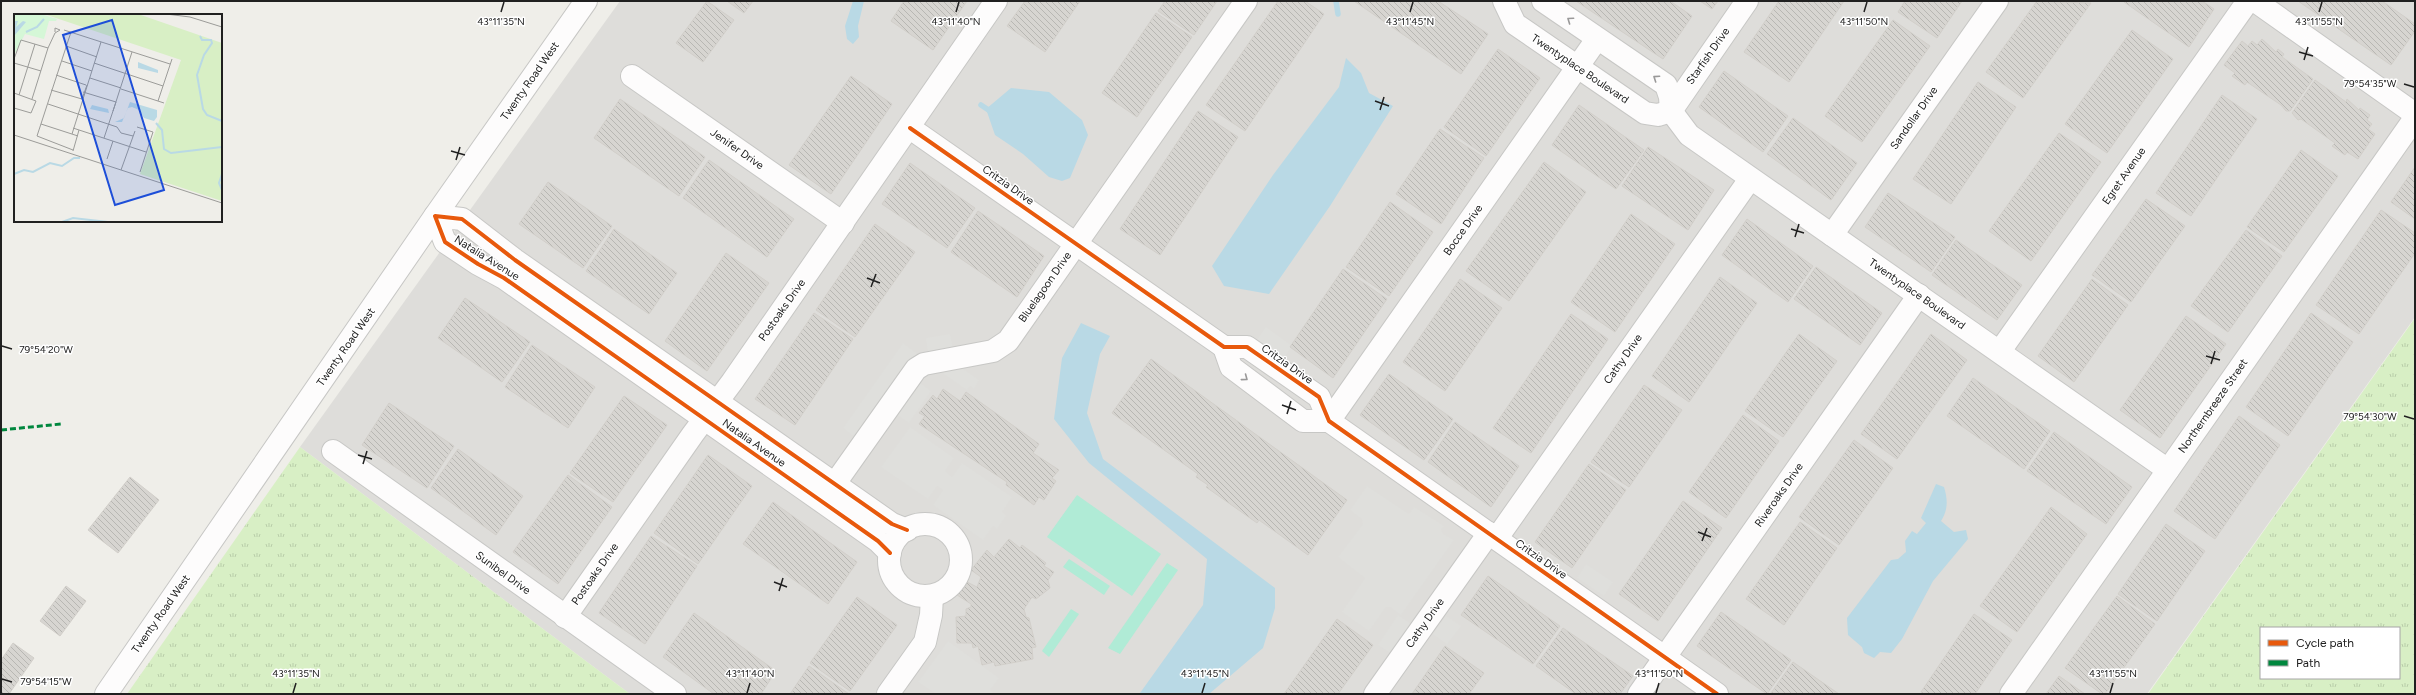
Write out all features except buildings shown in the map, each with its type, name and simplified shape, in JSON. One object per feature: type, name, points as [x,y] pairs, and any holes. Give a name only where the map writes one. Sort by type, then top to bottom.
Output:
[{"type":"street","name":"Twenty Road West","points":[[106,694],[435,216],[586,1]]},
{"type":"street","name":"Postoaks Drive","points":[[565,617],[910,128],[996,1]]},
{"type":"street","name":"Bluelagoon Drive","points":[[822,502],[916,369],[924,364],[993,351],[1008,341],[1246,1]]},
{"type":"street","name":"Twentyplace Boulevard","points":[[1504,1],[1515,24],[1645,113],[1658,115],[1671,111]]},
{"type":"street","name":"Twentyplace Boulevard","points":[[1543,1],[1666,85],[1670,97],[1671,111],[1689,135],[1750,179],[2000,351],[2168,470]]},
{"type":"street","name":"Starfish Drive","points":[[1671,111],[1747,1]]},
{"type":"street","name":"Sandollar Drive","points":[[1832,235],[1997,1]]},
{"type":"street","name":"Egret Avenue","points":[[2000,351],[2248,1]]},
{"type":"street","points":[[2254,1],[2415,114]]},
{"type":"street","name":"Bocce Drive","points":[[1329,421],[1598,39]]},
{"type":"street","name":"Jenifer Drive","points":[[632,76],[843,223]]},
{"type":"street","name":"Northernbreeze Street","points":[[2011,694],[2415,118]]},
{"type":"street","name":"Critzia Drive","points":[[910,128],[1224,347],[1247,346],[1319,397],[1329,421],[1717,694]]},
{"type":"street","name":"Cathy Drive","points":[[1375,694],[1493,536],[1750,179]]},
{"type":"street","name":"Natalia Avenue","points":[[890,553],[878,541],[504,278],[478,264],[445,242],[435,216],[462,219],[515,260],[892,524],[907,530]]},
{"type":"street","name":"Riveroaks Drive","points":[[1639,694],[1920,296]]},
{"type":"street","name":"Sunibel Drive","points":[[333,451],[674,694]]},
{"type":"street","points":[[917,525],[934,526],[949,534],[956,543],[960,553],[961,565],[958,576],[951,585],[932,596],[920,596],[909,592],[900,585],[893,576],[890,564],[890,553],[896,540],[907,530],[917,525]]},
{"type":"street","points":[[888,694],[925,642],[931,615],[932,596]]},
{"type":"shaded area","points":[[620,1],[2415,1],[2415,317],[2147,694],[630,694],[300,447]]},
{"type":"shaded area","points":[[1266,327],[1292,346],[1283,359],[1257,340]]},
{"type":"shaded area","points":[[950,334],[953,349],[928,353],[926,338]]},
{"type":"shaded area","points":[[903,343],[931,364],[919,382],[931,391],[909,423],[880,403],[856,438],[843,428]]},
{"type":"shaded area","points":[[959,366],[979,380],[974,389],[970,386],[967,390],[938,370]]},
{"type":"shaded area","points":[[910,427],[954,458],[945,471],[952,477],[962,463],[1012,497],[1002,512],[1006,516],[997,529],[993,526],[983,540],[933,505],[943,490],[937,486],[928,499],[881,467]]},
{"type":"shaded area","points":[[1367,486],[1409,514],[1414,507],[1444,526],[1441,529],[1443,534],[1454,540],[1401,615],[1390,607],[1386,607],[1369,631],[1342,612],[1365,578],[1338,557],[1363,524],[1362,519],[1350,510]]},
{"type":"shaded area","points":[[1586,564],[1613,582],[1604,596],[1577,578]]},
{"type":"shaded area","points":[[1398,615],[1411,624],[1392,654],[1378,645]]},
{"type":"shaded area","points":[[1446,616],[1461,626],[1447,644],[1433,634]]},
{"type":"shaded area","points":[[948,641],[999,678],[990,690],[994,694],[936,694],[918,682]]},
{"type":"green space","points":[[2415,318],[2415,694],[2148,694]]},
{"type":"green space","points":[[300,447],[630,694],[127,694]]},
{"type":"green space","points":[[1077,495],[1161,554],[1132,596],[1047,537]]},
{"type":"green space","points":[[1069,559],[1110,586],[1104,595],[1063,567]]},
{"type":"green space","points":[[1167,563],[1178,570],[1120,654],[1108,648]]},
{"type":"green space","points":[[1071,609],[1079,614],[1049,657],[1042,651]]},
{"type":"water","points":[[853,1],[864,1],[858,26],[859,37],[853,44],[847,39],[845,26]]},
{"type":"water","points":[[1346,58],[1361,73],[1369,93],[1393,106],[1330,206],[1269,294],[1224,286],[1212,266],[1273,175],[1339,87]]},
{"type":"water","points":[[1011,88],[1049,92],[1082,120],[1088,135],[1070,178],[1062,181],[1049,177],[1023,154],[995,135],[986,109]]},
{"type":"water","points":[[1081,323],[1110,336],[1100,354],[1087,413],[1103,459],[1275,588],[1275,608],[1263,648],[1209,694],[1126,694],[1140,693],[1203,605],[1207,559],[1089,463],[1054,419],[1062,358]]},
{"type":"water","points":[[1936,484],[1944,487],[1946,496],[1947,505],[1941,521],[1954,532],[1966,530],[1968,539],[1933,581],[1902,639],[1891,653],[1880,652],[1874,658],[1864,653],[1862,647],[1848,635],[1847,618],[1891,560],[1898,559],[1906,552],[1905,541],[1912,531],[1917,534],[1926,523],[1921,518]]},
{"type":"waterway","points":[[1336,1],[1338,14]]},
{"type":"waterway","points":[[981,105],[993,113]]},
{"type":"marked path","points":[[1,430],[61,424]]},
{"type":"cycle path","points":[[910,128],[1224,347],[1247,347],[1319,397],[1329,421],[1717,694]]},
{"type":"cycle path","points":[[890,553],[878,541],[504,278],[478,264],[445,242],[435,216],[462,219],[515,260],[892,524],[907,530]]}]
